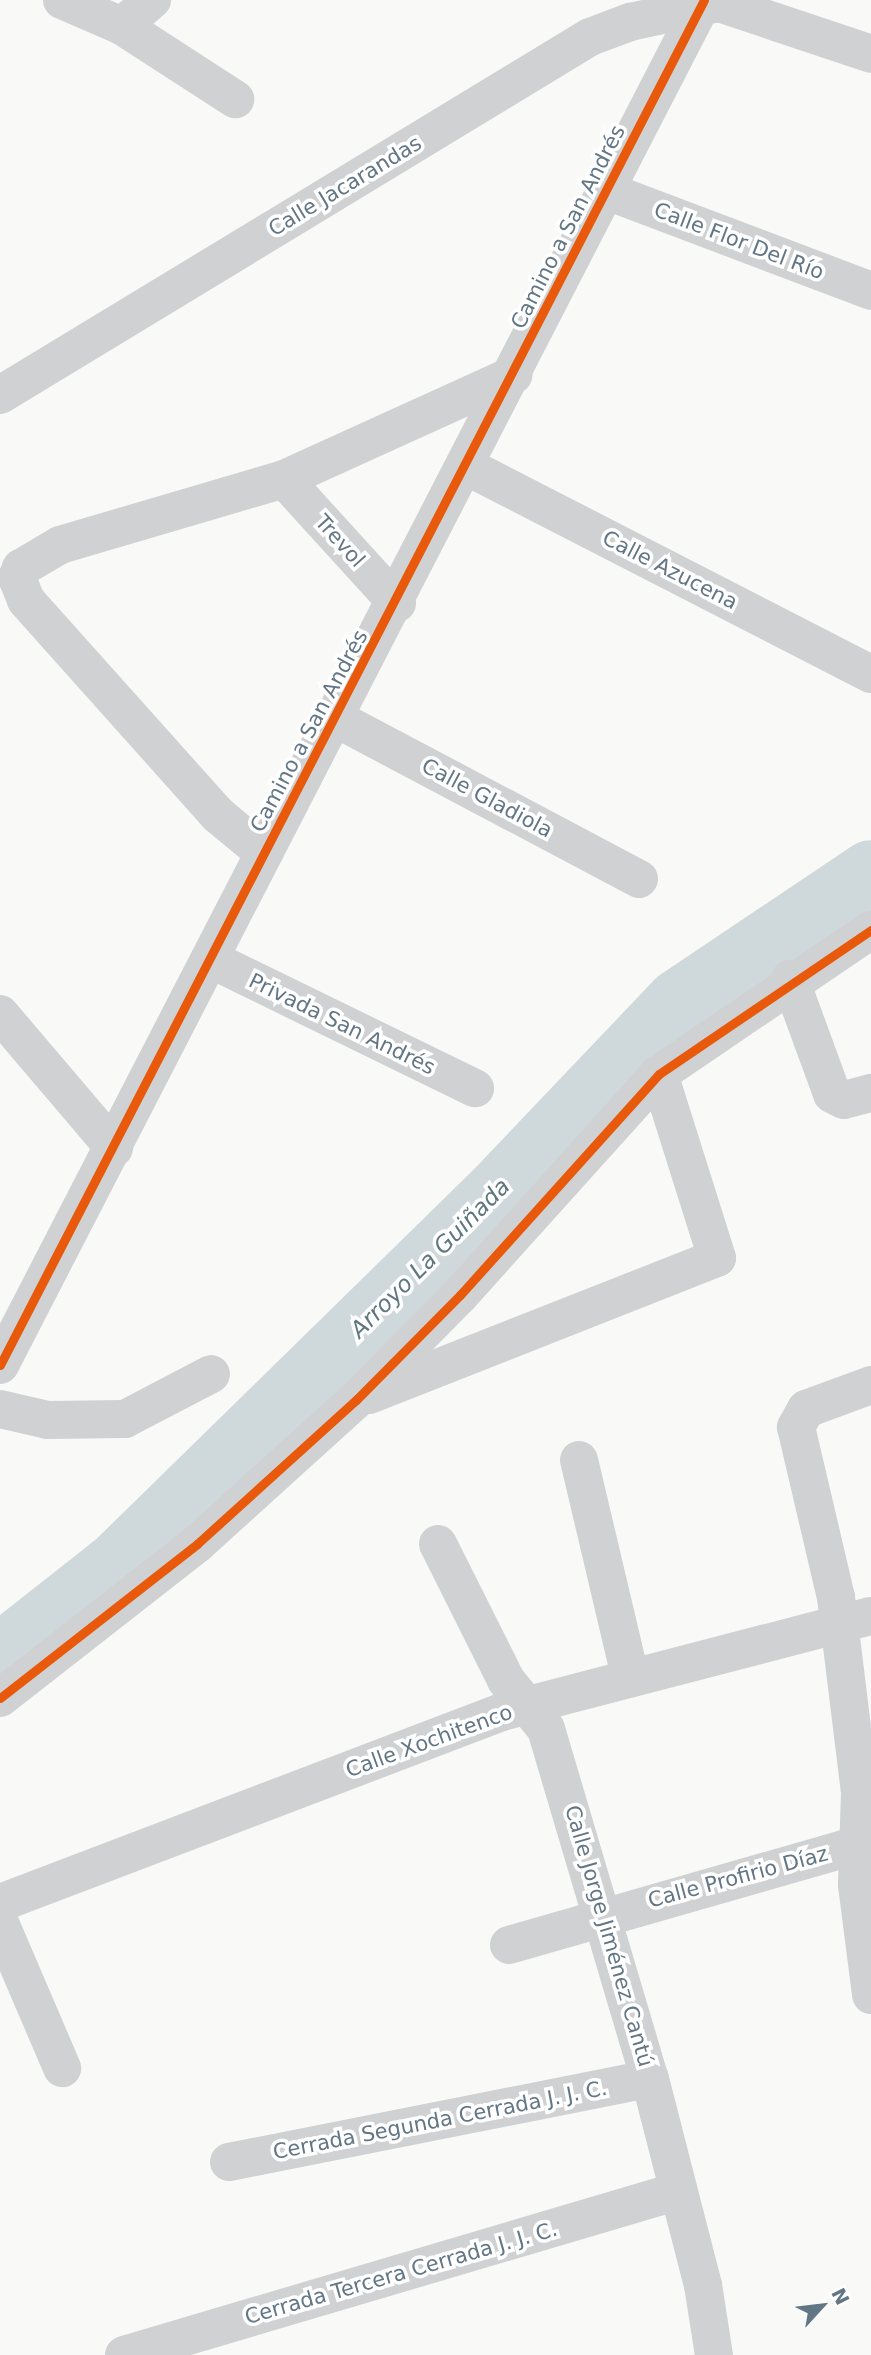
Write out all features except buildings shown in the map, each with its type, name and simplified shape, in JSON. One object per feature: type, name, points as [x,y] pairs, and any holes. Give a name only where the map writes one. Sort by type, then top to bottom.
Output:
[{"type":"street","points":[[62,0],[122,26],[234,99]]},
{"type":"street","points":[[122,26],[152,0]]},
{"type":"street","name":"Calle Jacarandas","points":[[0,395],[590,37],[703,2],[733,6],[871,54]]},
{"type":"street","name":"Camino a San Andrés","points":[[0,1365],[264,853],[468,467],[703,2]]},
{"type":"street","name":"Calle Flor Del Río","points":[[607,191],[871,291]]},
{"type":"street","points":[[264,853],[218,815],[26,600],[17,578],[26,563],[60,545],[284,479],[513,375]]},
{"type":"street","name":"Calle Azucena","points":[[468,467],[871,674]]},
{"type":"street","name":"Trevol","points":[[284,479],[397,603]]},
{"type":"street","name":"Calle Gladiola","points":[[335,718],[639,879]]},
{"type":"street","points":[[0,1698],[197,1544],[356,1400],[460,1295],[659,1074],[790,979],[871,930]]},
{"type":"street","name":"Privada San Andrés","points":[[210,959],[475,1088]]},
{"type":"street","points":[[790,979],[832,1094],[844,1100],[871,1093]]},
{"type":"street","points":[[0,1014],[114,1148]]},
{"type":"street","points":[[356,1400],[713,1263],[718,1243],[659,1074]]},
{"type":"street","points":[[0,1409],[48,1420],[125,1419],[211,1374]]},
{"type":"street","points":[[871,1385],[806,1409],[796,1427],[855,1620],[841,1681],[860,1793],[865,1842],[857,1885],[871,1995]]},
{"type":"street","points":[[579,1460],[630,1676]]},
{"type":"street","name":"Calle Jorge Jiménez Cantú","points":[[438,1544],[506,1680],[546,1729],[606,1913],[678,2191],[714,2355]]},
{"type":"street","name":"Calle Xochitenco","points":[[0,1903],[528,1705],[630,1676],[855,1620]]},
{"type":"street","name":"Calle Profirio Díaz","points":[[509,1945],[606,1913],[865,1842]]},
{"type":"street","points":[[0,1923],[62,2068]]},
{"type":"street","name":"Cerrada Segunda Cerrada J. J. C.","points":[[229,2162],[650,2078]]},
{"type":"street","name":"Cerrada Tercera Cerrada J. J. C.","points":[[124,2355],[678,2191]]},
{"type":"waterway","name":"Arroyo La Guiñada","points":[[0,1657],[118,1564],[496,1194],[679,1002],[871,873]]},
{"type":"cycle path","points":[[0,1365],[704,0]]},
{"type":"cycle path","points":[[0,1698],[197,1544],[356,1400],[460,1295],[659,1074],[871,930]]}]
